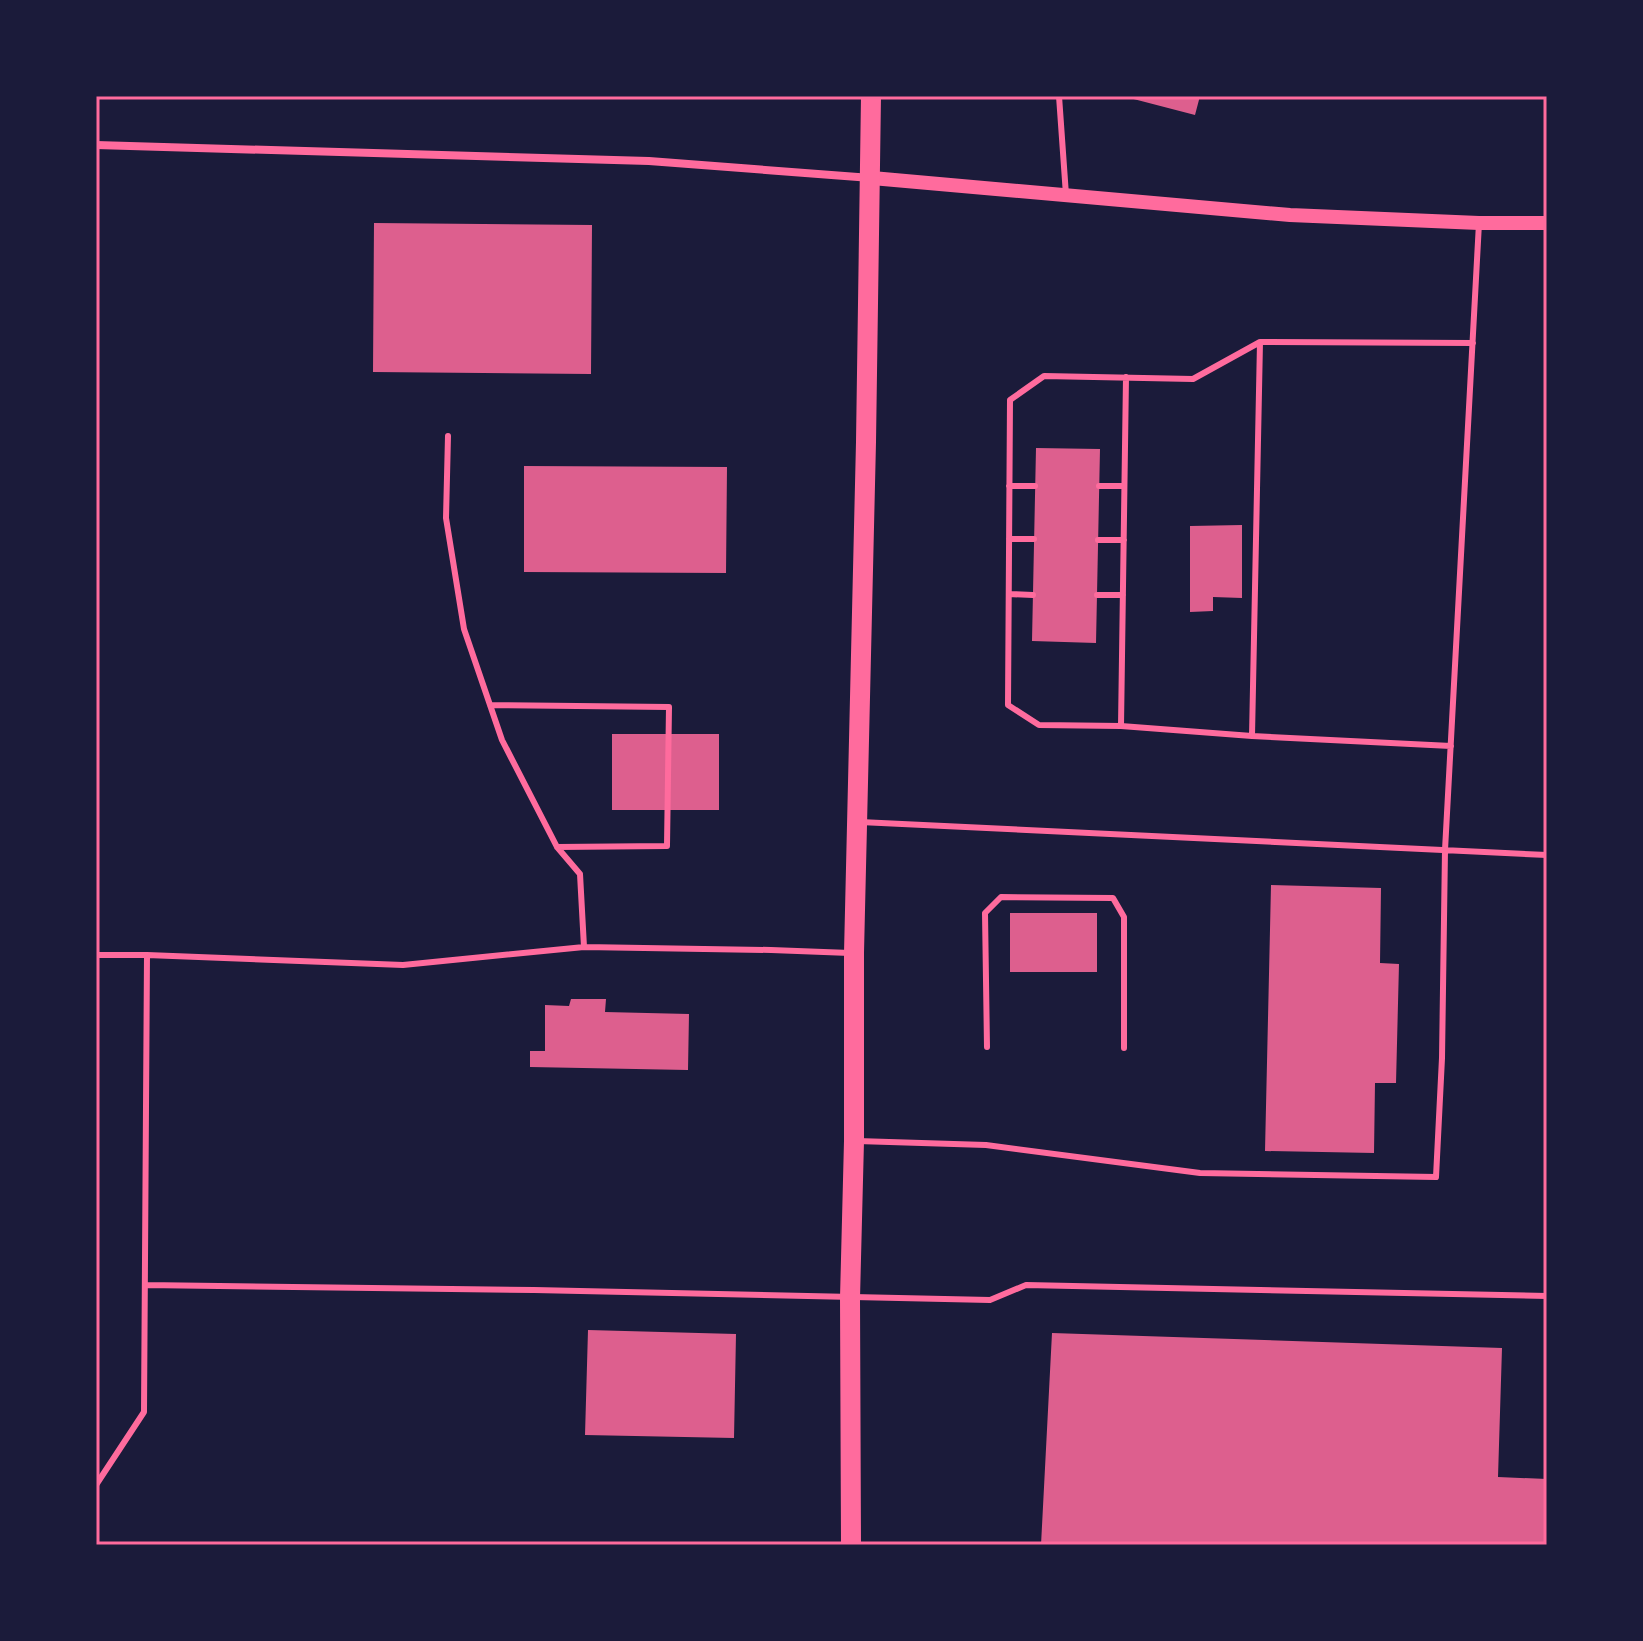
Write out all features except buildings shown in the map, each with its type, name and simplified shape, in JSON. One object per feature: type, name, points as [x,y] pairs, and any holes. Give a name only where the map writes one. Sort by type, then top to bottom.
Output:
[{"type":"main road","points":[[851,1545],[854,953],[872,178],[871,96]]},
{"type":"street","points":[[96,145],[649,161],[1290,215],[1547,223]]},
{"type":"lane","points":[[1059,96],[1066,195]]},
{"type":"lane","points":[[854,1141],[986,1145],[1200,1173],[1436,1177],[1442,1058],[1445,850],[1479,223]]},
{"type":"lane","points":[[1451,746],[1121,726],[1039,725],[1008,705],[1010,400],[1044,376],[1193,379],[1260,342],[1473,343]]},
{"type":"lane","points":[[1252,736],[1260,342]]},
{"type":"lane","points":[[1121,726],[1126,377]]},
{"type":"lane","points":[[448,436],[446,518],[464,629],[502,740],[557,847],[580,874],[584,947]]},
{"type":"lane","points":[[1009,486],[1035,486]]},
{"type":"lane","points":[[1099,486],[1124,486]]},
{"type":"lane","points":[[1009,539],[1034,539]]},
{"type":"lane","points":[[1098,540],[1124,540]]},
{"type":"lane","points":[[1009,594],[1033,595]]},
{"type":"lane","points":[[1097,595],[1123,595]]},
{"type":"lane","points":[[490,705],[669,707],[667,846],[557,847]]},
{"type":"lane","points":[[856,822],[1547,855]]},
{"type":"lane","points":[[987,1047],[985,913],[1001,897],[1029,897],[1113,898],[1124,917],[1124,1048]]},
{"type":"lane","points":[[96,955],[403,965],[584,947],[854,953]]},
{"type":"lane","points":[[96,1485],[144,1412],[147,955]]},
{"type":"lane","points":[[145,1285],[990,1300],[1026,1285],[1547,1296]]}]
